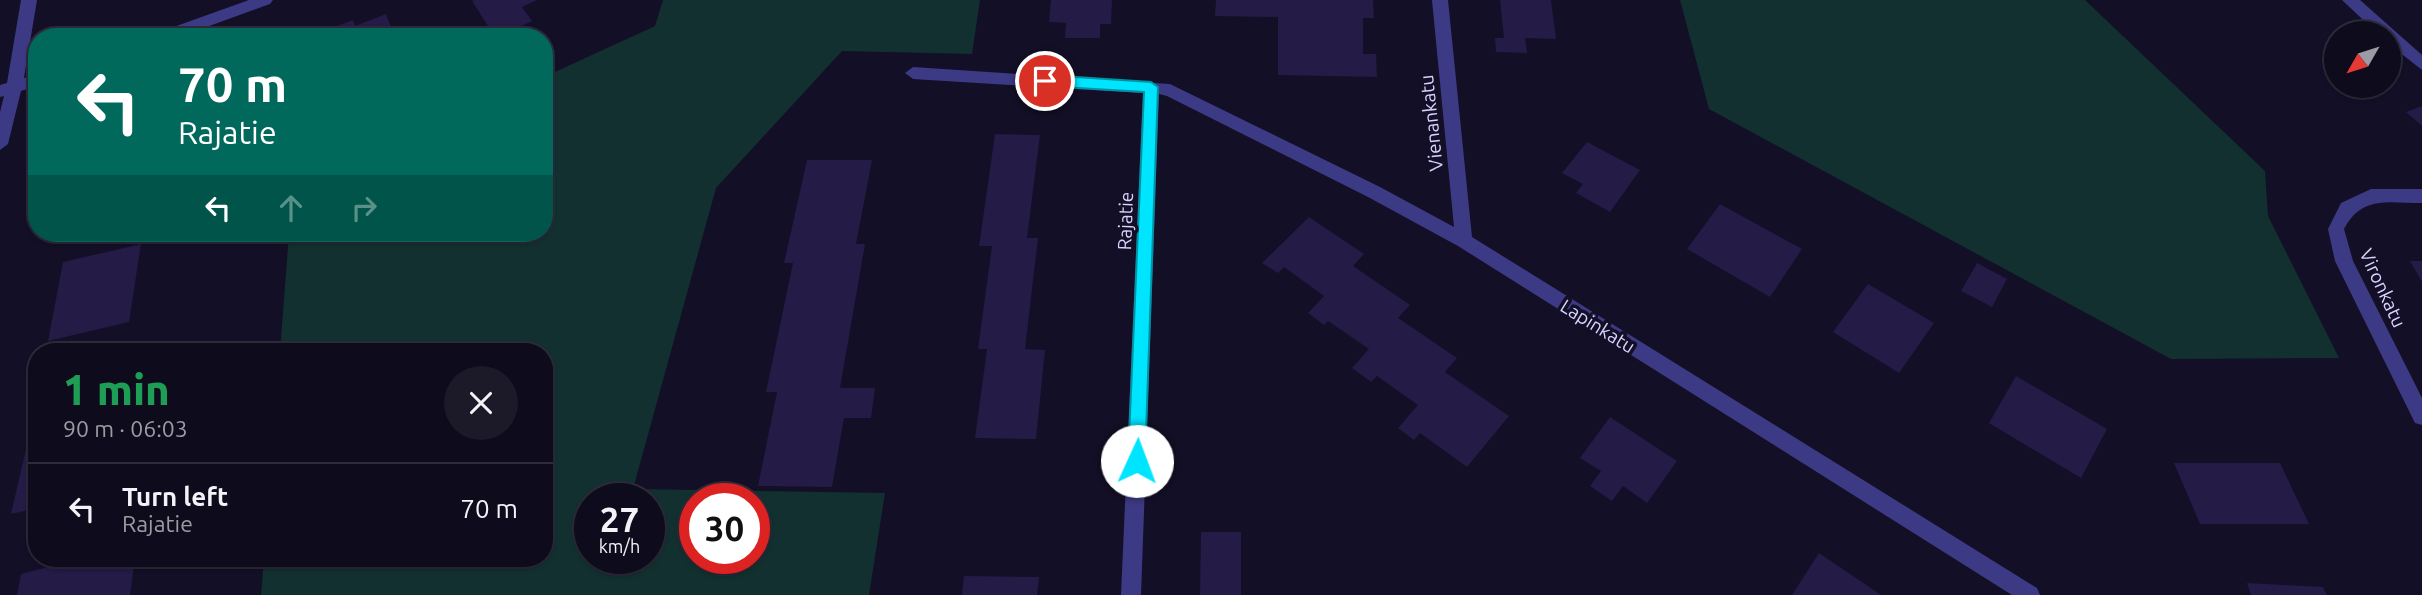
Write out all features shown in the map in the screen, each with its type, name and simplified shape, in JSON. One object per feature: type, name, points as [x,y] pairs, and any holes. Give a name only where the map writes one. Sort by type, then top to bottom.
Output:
[{"type":"street","points":[[0,144],[7,90],[29,0]]},
{"type":"street","points":[[187,28],[265,0]]},
{"type":"street","name":"Vienankatu","points":[[1440,0],[1464,242]]},
{"type":"street","points":[[2350,0],[2373,21]]},
{"type":"street","points":[[2401,45],[2422,64]]},
{"type":"street","points":[[913,73],[1151,87]]},
{"type":"street","points":[[7,90],[28,83]]},
{"type":"street","name":"Lapinkatu","points":[[1151,87],[1170,90],[1374,191],[1464,242],[2030,595]]},
{"type":"street","name":"Rajatie","points":[[1131,595],[1151,87]]},
{"type":"street","name":"Vironkatu","points":[[2422,195],[2371,196],[2347,208],[2336,229],[2344,261],[2422,417]]},
{"type":"green space","points":[[663,0],[980,0],[972,54],[842,51],[716,188],[635,483],[574,483],[574,574],[665,574],[665,490],[679,490],[679,574],[770,574],[770,491],[885,493],[869,595],[261,595],[263,567],[553,567],[553,343],[281,343],[288,242],[553,242],[553,73],[655,26]]},
{"type":"green space","points":[[1680,0],[2085,0],[2265,171],[2268,216],[2339,358],[2171,359],[1709,109]]},
{"type":"building","points":[[537,0],[522,7],[532,21],[518,28],[489,28],[472,1]]},
{"type":"building","points":[[1051,0],[1112,0],[1111,24],[1100,24],[1100,38],[1065,38],[1066,23],[1049,22]]},
{"type":"building","points":[[1216,0],[1373,0],[1374,18],[1363,18],[1363,54],[1376,54],[1377,77],[1278,75],[1278,17],[1215,16]]},
{"type":"building","points":[[1500,0],[1551,0],[1556,39],[1525,38],[1527,53],[1496,52],[1495,38],[1504,38]]},
{"type":"building","points":[[386,14],[391,28],[332,28],[353,20],[355,26]]},
{"type":"building","points":[[2422,106],[2422,126],[2406,112]]},
{"type":"building","points":[[995,134],[1040,135],[1027,238],[1038,238],[1025,349],[1045,350],[1036,439],[975,438],[987,349],[978,349],[992,246],[979,246]]},
{"type":"building","points":[[1587,142],[1640,170],[1610,212],[1576,193],[1583,184],[1562,173]]},
{"type":"building","points":[[807,160],[872,160],[856,244],[865,244],[840,388],[875,388],[871,418],[844,418],[832,487],[770,486],[770,483],[759,483],[777,392],[766,392],[793,263],[784,263]]},
{"type":"building","points":[[1720,204],[1802,249],[1770,297],[1687,249]]},
{"type":"building","points":[[1309,217],[1364,254],[1353,266],[1410,305],[1398,318],[1457,358],[1445,372],[1509,416],[1467,467],[1420,433],[1414,440],[1398,428],[1418,405],[1377,376],[1371,382],[1352,368],[1369,349],[1328,321],[1324,325],[1308,313],[1324,296],[1284,267],[1278,273],[1262,263]]},
{"type":"building","points":[[141,244],[129,322],[48,341],[63,262]]},
{"type":"building","points":[[2410,261],[2422,261],[2422,282]]},
{"type":"building","points":[[1977,263],[2007,279],[1992,307],[1961,291]]},
{"type":"building","points":[[1868,284],[1934,323],[1899,373],[1833,332]]},
{"type":"building","points":[[2016,376],[2107,429],[2081,478],[1989,423]]},
{"type":"building","points":[[1610,417],[1677,461],[1647,503],[1623,486],[1612,501],[1590,486],[1601,471],[1580,458]]},
{"type":"building","points":[[28,440],[28,510],[11,514]]},
{"type":"building","points":[[2174,463],[2280,463],[2309,524],[2200,524]]},
{"type":"building","points":[[1201,532],[1241,532],[1241,595],[1200,595]]},
{"type":"building","points":[[1819,553],[1881,595],[1792,595]]},
{"type":"building","points":[[48,567],[134,567],[130,595],[17,595],[21,574]]},
{"type":"building","points":[[964,576],[1039,577],[1037,595],[962,595]]},
{"type":"building","points":[[2247,583],[2323,587],[2327,595],[2251,595]]},
{"type":"route","points":[[1045,81],[1151,87],[1137,461]]}]
